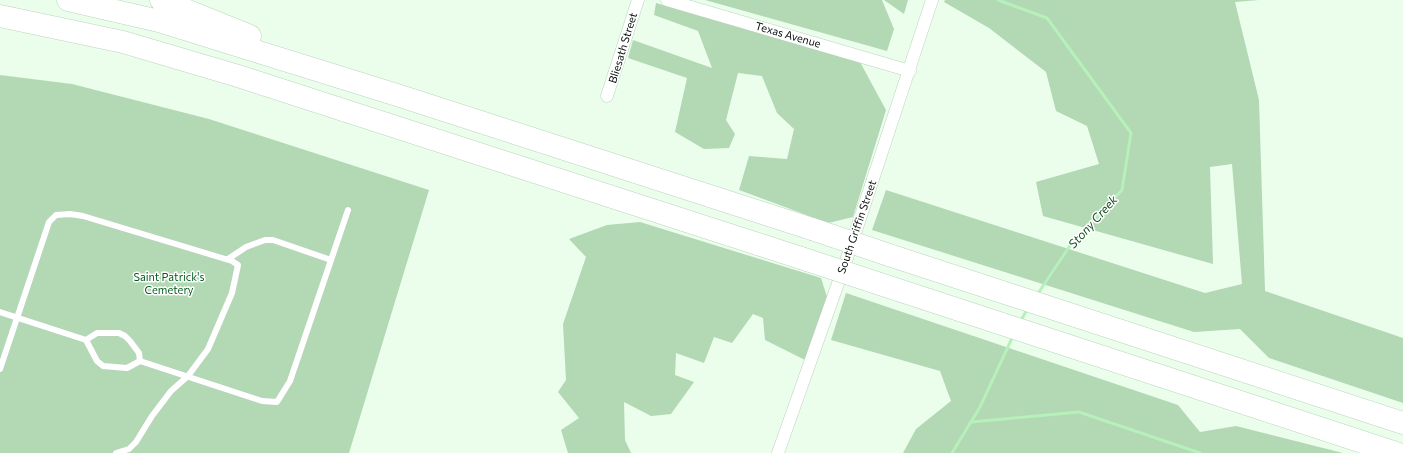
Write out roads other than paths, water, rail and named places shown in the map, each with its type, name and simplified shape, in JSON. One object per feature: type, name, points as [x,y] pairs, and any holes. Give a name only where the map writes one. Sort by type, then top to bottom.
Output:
[{"type":"highway","points":[[68,0],[159,21],[398,95],[1403,423]]},
{"type":"highway","points":[[161,0],[398,95]]},
{"type":"highway","points":[[0,16],[123,42],[238,76],[801,258],[1396,453]]},
{"type":"street","name":"Bliesath Street","points":[[607,96],[638,0]]},
{"type":"street","name":"Texas Avenue","points":[[667,0],[910,71]]},
{"type":"street","name":"South Griffin Street","points":[[778,453],[847,258],[910,71],[932,0]]},
{"type":"lane","points":[[0,312],[86,340],[97,361],[103,366],[127,368],[140,361],[262,401],[277,402],[290,381],[348,210]]},
{"type":"lane","points":[[0,369],[49,222],[56,215],[70,214],[83,216],[228,259],[238,265],[232,293],[208,349],[188,376],[171,391],[152,416],[136,442],[129,449],[116,453]]},
{"type":"lane","points":[[228,259],[246,247],[265,240],[273,240],[331,260]]},
{"type":"lane","points":[[86,340],[97,333],[119,333],[130,341],[139,353],[140,361]]},
{"type":"waterway","name":"Stony Creek","points":[[998,0],[1047,18],[1131,133],[1122,190],[1071,244],[1037,295]]},
{"type":"waterway","name":"Stony Creek","points":[[1020,322],[1028,308]]},
{"type":"waterway","name":"Stony Creek","points":[[952,453],[980,407],[1013,336]]},
{"type":"waterway","points":[[971,422],[1079,412],[1200,453]]},
{"type":"park label","name":"Saint Patrick's Cemetery","points":[[169,283]]}]
